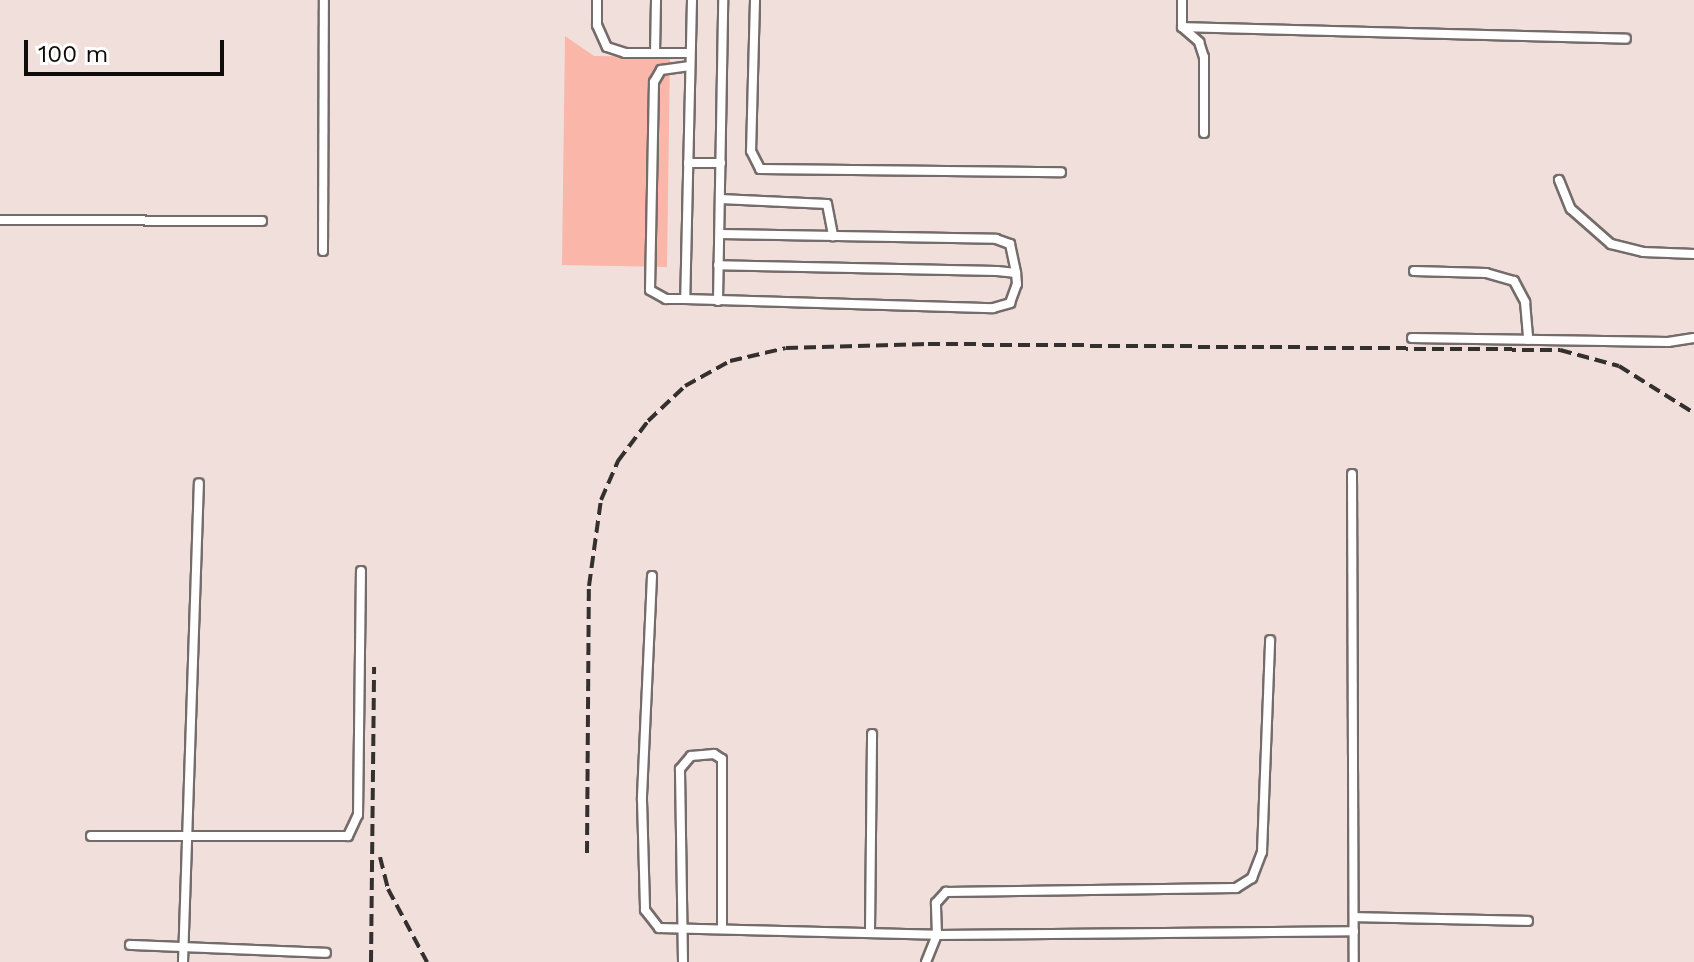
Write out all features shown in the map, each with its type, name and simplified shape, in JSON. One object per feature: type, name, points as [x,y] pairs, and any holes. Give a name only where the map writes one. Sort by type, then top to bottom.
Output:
[{"type":"lane","points":[[323,251],[324,0]]},
{"type":"lane","points":[[597,0],[597,25],[607,47],[655,53],[690,53]]},
{"type":"lane","points":[[655,53],[656,0]]},
{"type":"lane","points":[[685,299],[692,0]]},
{"type":"lane","points":[[718,301],[723,0]]},
{"type":"lane","points":[[755,0],[751,151],[760,169],[1061,172]]},
{"type":"lane","points":[[1182,0],[1182,27],[1199,42],[1204,57],[1204,133]]},
{"type":"lane","points":[[1182,27],[1626,39]]},
{"type":"lane","points":[[690,66],[661,70],[654,82],[650,290],[666,299],[993,308],[1014,299],[1014,250],[1001,240],[720,234]]},
{"type":"lane","points":[[688,163],[721,163]]},
{"type":"lane","points":[[1559,180],[1571,209],[1611,244],[1643,252],[1694,254]]},
{"type":"lane","points":[[720,199],[827,204],[833,236]]},
{"type":"lane","points":[[0,220],[262,221]]},
{"type":"lane","points":[[718,265],[1016,273]]},
{"type":"lane","points":[[1414,271],[1486,273],[1514,281],[1525,302],[1528,340]]},
{"type":"lane","points":[[1412,338],[1694,338]]},
{"type":"lane","points":[[1352,474],[1354,962]]},
{"type":"lane","points":[[183,962],[199,483]]},
{"type":"lane","points":[[91,836],[337,839],[354,830],[361,571]]},
{"type":"lane","points":[[652,576],[643,755],[645,910],[659,928],[937,935],[1354,931]]},
{"type":"lane","points":[[926,962],[937,935],[936,903],[946,892],[1236,888],[1252,878],[1262,852],[1270,640]]},
{"type":"lane","points":[[870,931],[872,734]]},
{"type":"lane","points":[[683,962],[680,769],[684,758],[709,754],[719,756],[722,764],[722,929]]},
{"type":"lane","points":[[1354,917],[1528,921]]},
{"type":"lane","points":[[130,945],[326,953]]},
{"type":"shaded area","points":[[0,0],[1694,0],[1694,962],[0,962]]},
{"type":"shaded area","points":[[565,36],[594,56],[670,57],[667,267],[562,265]]},
{"type":"railway","points":[[587,853],[589,586],[601,500],[618,461],[648,421],[685,386],[730,361],[786,348],[928,344],[1560,350],[1619,366],[1694,413]]},
{"type":"railway","points":[[371,962],[374,667]]},
{"type":"railway","points":[[380,857],[388,889],[427,962]]}]
